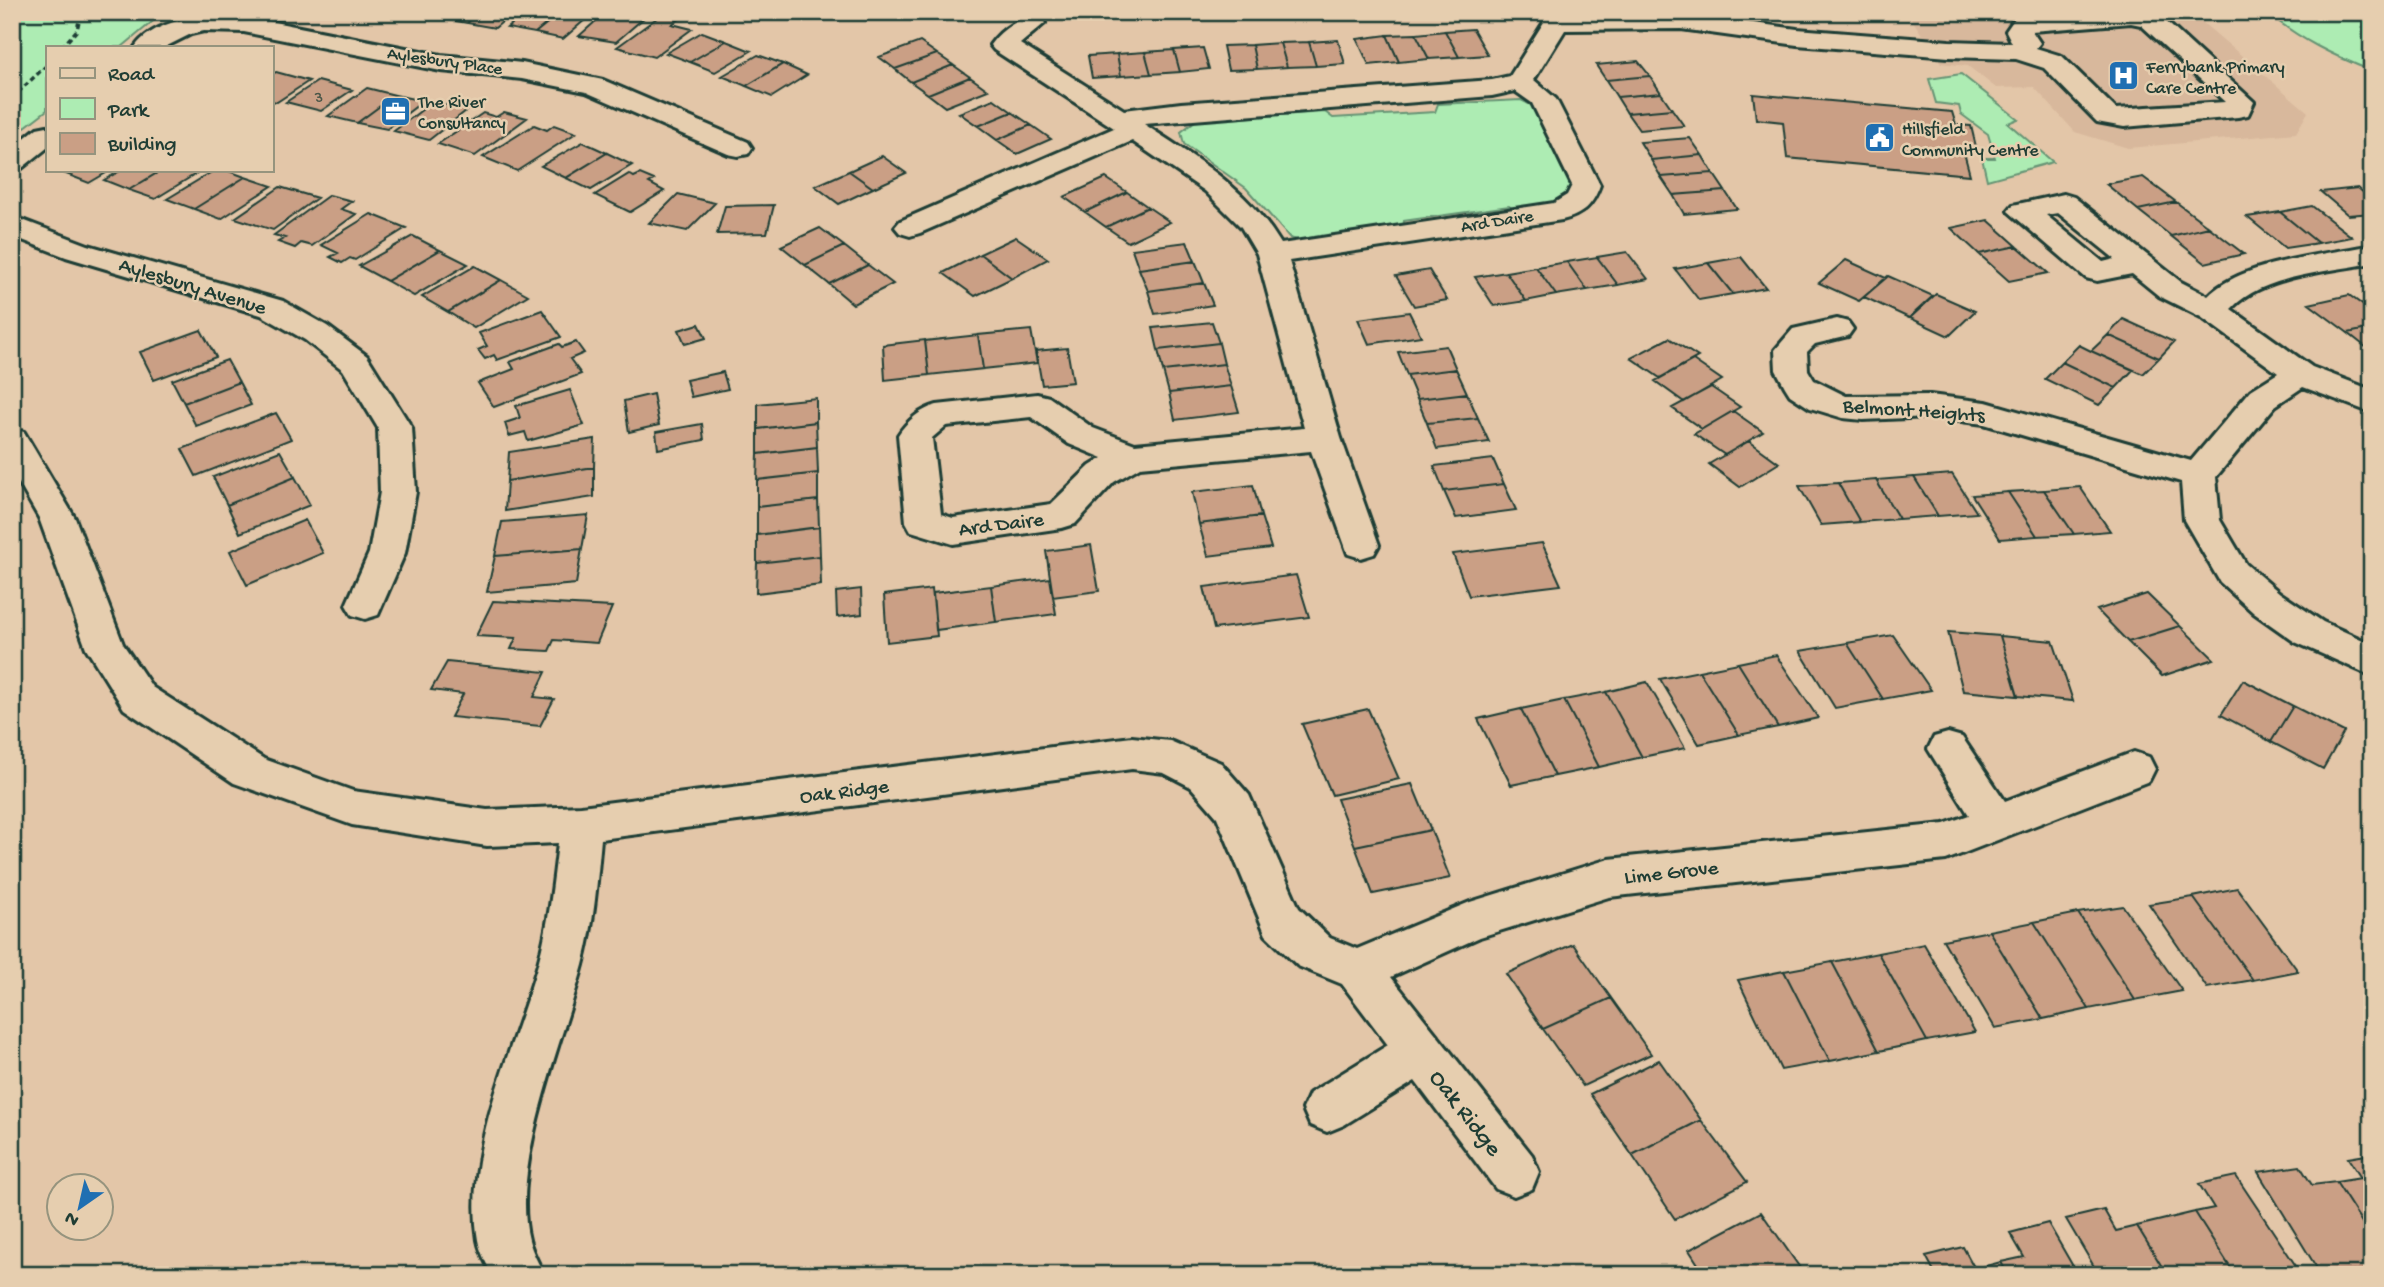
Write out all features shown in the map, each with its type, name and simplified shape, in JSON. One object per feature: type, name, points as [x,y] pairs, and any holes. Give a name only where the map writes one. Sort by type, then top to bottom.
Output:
[{"type":"street","points":[[910,227],[1126,124],[1181,111],[1492,88],[1520,82],[1554,17],[1681,21],[1797,37],[2018,51],[2053,62],[2107,116],[2124,119],[2238,109],[2241,102],[2150,20],[2131,15],[2024,23],[2019,31],[2026,43],[2018,51]]},
{"type":"street","name":"Aylesbury Place","points":[[149,46],[171,31],[211,21],[244,23],[441,63],[522,71],[594,86],[737,148]]},
{"type":"street","points":[[1032,23],[1003,45],[1215,185],[1253,222],[1272,254],[1324,438],[1361,545]]},
{"type":"street","name":"Ard Daire","points":[[1272,254],[1562,211],[1580,200],[1586,185],[1543,99],[1520,82]]},
{"type":"street","points":[[12,162],[46,135]]},
{"type":"street","name":"Aylesbury Avenue","points":[[12,225],[77,251],[272,308],[316,333],[355,363],[396,428],[398,492],[387,553],[365,606]]},
{"type":"street","points":[[2212,310],[2229,292],[2254,278],[2372,254]]},
{"type":"street","points":[[2139,263],[2170,289],[2212,310],[2300,374],[2372,402]]},
{"type":"street","name":"Belmont Heights","points":[[1837,329],[1804,336],[1791,350],[1792,370],[1802,387],[1822,400],[1843,407],[1863,409],[1930,406],[1986,413],[2198,475]]},
{"type":"street","points":[[2300,374],[2263,398],[2198,475],[2202,520],[2233,573],[2267,603],[2309,632],[2372,661]]},
{"type":"street","name":"Ard Daire","points":[[1132,456],[1081,436],[1037,405],[937,416],[915,435],[924,522],[953,531],[1062,515],[1102,474],[1132,456],[1324,438]]},
{"type":"street","name":"Oak Ridge","points":[[12,440],[57,518],[105,648],[138,698],[250,771],[352,808],[487,828],[581,824],[1132,753],[1170,757],[1206,775],[1234,807],[1282,921],[1314,952],[1358,970],[1514,1172]]},
{"type":"street","points":[[1948,749],[1996,822]]},
{"type":"street","name":"Lime Grove","points":[[1358,970],[1470,921],[1609,878],[1946,842],[2134,769]]},
{"type":"street","points":[[518,1275],[509,1262],[499,1200],[513,1118],[569,931],[581,824]]},
{"type":"street","name":"Oak Ridge","points":[[1327,1109],[1419,1052]]},
{"type":"path","points":[[63,46],[77,30],[81,12]]},
{"type":"path","points":[[12,98],[46,66]]},
{"type":"shaded area","name":"Ferrybank Primary Care Centre","points":[[1907,12],[2190,12],[2308,112],[2296,133],[2128,148],[2075,132],[2034,87],[1996,88],[1968,66],[1941,63]]},
{"type":"green space","points":[[12,12],[164,12],[123,46],[46,46],[46,111],[12,137]]},
{"type":"green space","points":[[2267,12],[2372,12],[2372,71],[2317,46]]},
{"type":"green space","points":[[1961,74],[2018,119],[2008,123],[2053,162],[1987,180],[1982,158],[1995,158],[1988,134],[1961,114],[1959,106],[1936,103],[1929,79]]},
{"type":"green space","points":[[1521,100],[1539,109],[1548,122],[1541,125],[1562,169],[1572,170],[1573,189],[1562,202],[1516,212],[1509,206],[1404,221],[1403,230],[1308,243],[1290,238],[1246,188],[1184,144],[1181,132],[1195,121],[1325,112],[1333,118],[1435,112],[1438,104]]},
{"type":"building","points":[[447,12],[480,12],[467,23],[439,18]]},
{"type":"building","points":[[480,12],[514,12],[495,28],[467,23]]},
{"type":"building","points":[[527,12],[561,12],[535,33],[507,28]]},
{"type":"building","points":[[561,12],[594,12],[563,39],[535,33]]},
{"type":"building","points":[[606,12],[646,16],[616,42],[579,36]]},
{"type":"building","points":[[665,12],[683,17],[672,24],[692,29],[654,57],[617,47]]},
{"type":"building","points":[[1473,29],[1488,55],[1459,57],[1445,31]]},
{"type":"building","points":[[1445,31],[1459,57],[1429,59],[1416,34]]},
{"type":"building","points":[[702,32],[726,41],[690,62],[666,53]]},
{"type":"building","points":[[1416,34],[1429,59],[1399,62],[1387,35]]},
{"type":"building","points":[[1387,35],[1399,62],[1369,65],[1357,39]]},
{"type":"building","points":[[1338,40],[1345,64],[1316,66],[1309,42]]},
{"type":"building","points":[[726,41],[751,51],[715,72],[690,62]]},
{"type":"building","points":[[920,42],[937,54],[895,69],[879,57]]},
{"type":"building","points":[[1309,42],[1316,66],[1287,67],[1280,43]]},
{"type":"building","points":[[1280,43],[1287,67],[1257,69],[1252,45]]},
{"type":"building","points":[[1252,45],[1257,69],[1228,70],[1223,46]]},
{"type":"building","points":[[1203,48],[1209,69],[1180,72],[1174,50]]},
{"type":"building","points":[[1174,50],[1180,72],[1151,74],[1145,52]]},
{"type":"building","points":[[1145,52],[1151,74],[1121,76],[1117,54]]},
{"type":"building","points":[[937,54],[953,65],[911,82],[895,69]]},
{"type":"building","points":[[1117,54],[1121,76],[1092,78],[1088,56]]},
{"type":"building","points":[[758,55],[783,64],[746,86],[722,76]]},
{"type":"building","points":[[1638,61],[1650,76],[1606,80],[1596,65]]},
{"type":"building","points":[[783,64],[807,75],[772,97],[746,86]]},
{"type":"building","points":[[953,65],[970,77],[928,94],[911,82]]},
{"type":"building","points":[[276,72],[309,81],[277,102],[273,101],[273,74]]},
{"type":"building","points":[[1650,76],[1661,93],[1617,97],[1606,80]]},
{"type":"building","points":[[970,77],[988,90],[945,107],[928,94]]},
{"type":"building","points":[[318,81],[352,90],[321,111],[286,102]]},
{"type":"building","points":[[367,88],[395,95],[357,123],[328,116]]},
{"type":"building","points":[[1661,93],[1672,109],[1627,113],[1617,97]]},
{"type":"building","name":"Hillsfield Community Centre","points":[[1753,94],[1952,112],[1956,125],[1971,126],[1977,151],[1963,149],[1970,175],[1787,158],[1783,122],[1756,119]]},
{"type":"building","points":[[395,95],[423,101],[387,129],[357,123]]},
{"type":"building","points":[[994,99],[1012,112],[978,126],[959,113]]},
{"type":"building","points":[[449,102],[471,107],[429,140],[394,131],[431,103],[444,106]]},
{"type":"building","points":[[1672,109],[1684,126],[1639,130],[1627,113]]},
{"type":"building","points":[[504,112],[527,118],[475,156],[438,144],[483,113],[496,117]]},
{"type":"building","points":[[1012,112],[1031,125],[997,140],[978,126]]},
{"type":"building","points":[[534,125],[547,130],[554,125],[576,133],[517,171],[483,157]]},
{"type":"building","points":[[1031,125],[1051,139],[1017,154],[997,140]]},
{"type":"building","points":[[1690,138],[1702,155],[1651,160],[1640,142]]},
{"type":"building","points":[[583,142],[607,153],[566,178],[541,166]]},
{"type":"building","points":[[607,153],[632,165],[591,190],[566,178]]},
{"type":"building","points":[[1702,155],[1713,173],[1661,177],[1651,160]]},
{"type":"building","points":[[882,156],[906,173],[873,188],[849,171]]},
{"type":"building","points":[[849,171],[873,188],[839,204],[815,186]]},
{"type":"building","points":[[61,172],[108,172],[89,183]]},
{"type":"building","points":[[118,172],[159,172],[129,190],[104,180]]},
{"type":"building","points":[[159,172],[199,172],[155,199],[129,190]]},
{"type":"building","points":[[212,172],[231,172],[245,177],[194,209],[167,199]]},
{"type":"building","points":[[1713,173],[1725,191],[1673,195],[1661,177]]},
{"type":"building","points":[[629,174],[634,177],[640,174],[654,180],[649,183],[664,191],[630,212],[595,195]]},
{"type":"building","points":[[245,177],[272,186],[221,219],[194,209]]},
{"type":"building","points":[[2143,177],[2176,202],[2138,210],[2106,184]]},
{"type":"building","points":[[1106,178],[1127,192],[1085,212],[1064,197]]},
{"type":"building","points":[[280,187],[317,198],[273,230],[235,218]]},
{"type":"building","points":[[2358,188],[2372,200],[2372,213],[2348,215],[2321,192]]},
{"type":"building","points":[[1725,191],[1737,209],[1684,214],[1673,195]]},
{"type":"building","points":[[1127,192],[1148,207],[1106,227],[1085,212]]},
{"type":"building","points":[[678,194],[715,203],[687,231],[649,223]]},
{"type":"building","points":[[329,195],[352,201],[341,209],[356,214],[312,246],[301,243],[295,248],[278,242],[285,238],[274,235]]},
{"type":"building","points":[[2176,202],[2209,227],[2171,236],[2138,210]]},
{"type":"building","points":[[774,205],[767,233],[717,234],[725,206]]},
{"type":"building","points":[[2312,206],[2352,237],[2318,243],[2280,212]]},
{"type":"building","points":[[1148,207],[1170,222],[1128,242],[1106,227]]},
{"type":"building","points":[[2280,212],[2318,243],[2285,248],[2247,217]]},
{"type":"building","points":[[371,214],[406,228],[355,260],[350,258],[342,263],[330,257],[338,253],[321,245]]},
{"type":"building","points":[[1988,220],[2017,246],[1979,254],[1951,228]]},
{"type":"building","points":[[2209,227],[2244,254],[2205,263],[2171,236]]},
{"type":"building","points":[[820,228],[844,246],[805,265],[781,246]]},
{"type":"building","points":[[413,236],[440,250],[387,281],[359,266]]},
{"type":"building","points":[[1016,237],[1048,259],[1012,278],[980,254]]},
{"type":"building","points":[[1187,242],[1195,261],[1139,269],[1132,249]]},
{"type":"building","points":[[844,246],[868,265],[829,284],[805,265]]},
{"type":"building","points":[[2017,246],[2048,273],[2009,281],[1979,254]]},
{"type":"building","points":[[440,250],[468,264],[414,296],[387,281]]},
{"type":"building","points":[[1627,252],[1648,279],[1618,285],[1597,257]]},
{"type":"building","points":[[980,254],[1012,278],[975,296],[943,273]]},
{"type":"building","points":[[1597,257],[1618,285],[1587,290],[1567,262]]},
{"type":"building","points":[[1741,257],[1766,288],[1733,294],[1708,263]]},
{"type":"building","points":[[1846,260],[1886,278],[1859,301],[1819,283]]},
{"type":"building","points":[[1195,261],[1204,283],[1148,291],[1139,269]]},
{"type":"building","points":[[1567,262],[1587,290],[1556,295],[1536,267]]},
{"type":"building","points":[[1708,263],[1733,294],[1699,300],[1675,269]]},
{"type":"building","points":[[868,265],[893,284],[853,304],[829,284]]},
{"type":"building","points":[[475,266],[501,280],[448,312],[422,297]]},
{"type":"building","points":[[1536,267],[1556,295],[1526,301],[1506,272]]},
{"type":"building","points":[[1429,270],[1447,300],[1414,306],[1396,276]]},
{"type":"building","points":[[1506,272],[1526,301],[1494,306],[1475,277]]},
{"type":"building","points":[[1888,276],[1933,296],[1909,318],[1864,297]]},
{"type":"building","points":[[501,280],[528,295],[474,328],[448,312]]},
{"type":"building","points":[[1204,283],[1213,305],[1155,314],[1148,291]]},
{"type":"building","points":[[1936,294],[1975,311],[1949,336],[1910,318]]},
{"type":"building","points":[[2349,295],[2372,312],[2372,328],[2348,333],[2309,304]]},
{"type":"building","points":[[542,310],[561,337],[497,360],[494,355],[485,359],[478,350],[487,346],[479,333]]},
{"type":"building","points":[[1409,312],[1421,336],[1369,344],[1358,319]]},
{"type":"building","points":[[2123,319],[2174,342],[2159,358],[2108,335]]},
{"type":"building","points":[[1212,322],[1219,343],[1158,350],[1153,328]]},
{"type":"building","points":[[699,324],[706,338],[685,344],[679,330]]},
{"type":"building","points":[[2372,328],[2372,352],[2348,333]]},
{"type":"building","points":[[201,330],[216,357],[154,380],[140,352]]},
{"type":"building","points":[[1031,330],[1037,363],[983,369],[978,335]]},
{"type":"building","points":[[978,335],[983,369],[929,375],[925,341]]},
{"type":"building","points":[[2108,335],[2159,358],[2143,374],[2091,351]]},
{"type":"building","points":[[1669,338],[1698,357],[1660,378],[1631,358]]},
{"type":"building","points":[[925,340],[929,375],[885,380],[883,345]]},
{"type":"building","points":[[576,342],[584,353],[570,359],[581,374],[494,407],[478,383],[514,369],[510,362],[559,344],[562,347]]},
{"type":"building","points":[[1219,343],[1224,364],[1163,371],[1158,350]]},
{"type":"building","points":[[2079,345],[2133,370],[2116,388],[2062,362]]},
{"type":"building","points":[[1446,346],[1456,369],[1407,375],[1398,352]]},
{"type":"building","points":[[1067,348],[1073,382],[1042,385],[1036,351]]},
{"type":"building","points":[[227,360],[239,382],[184,403],[172,380]]},
{"type":"building","points":[[1693,360],[1722,380],[1684,402],[1655,381]]},
{"type":"building","points":[[2062,362],[2116,388],[2099,405],[2045,379]]},
{"type":"building","points":[[1224,364],[1231,386],[1169,393],[1163,371]]},
{"type":"building","points":[[1456,369],[1467,393],[1417,399],[1407,375]]},
{"type":"building","points":[[723,372],[728,389],[691,397],[686,380]]},
{"type":"building","points":[[239,382],[251,405],[196,426],[184,403]]},
{"type":"building","points":[[1231,386],[1239,412],[1175,420],[1169,393]]},
{"type":"building","points":[[1711,387],[1740,407],[1702,429],[1672,408]]},
{"type":"building","points":[[570,390],[584,425],[528,441],[525,432],[509,436],[505,423],[520,418],[516,406]]},
{"type":"building","points":[[1467,393],[1478,418],[1427,423],[1417,399]]},
{"type":"building","points":[[653,394],[659,425],[629,432],[624,401]]},
{"type":"building","points":[[816,398],[816,422],[758,429],[758,404]]},
{"type":"building","points":[[1733,411],[1763,432],[1725,455],[1694,434]]},
{"type":"building","points":[[276,413],[291,439],[196,476],[182,449]]},
{"type":"building","points":[[1478,418],[1489,442],[1437,449],[1427,423]]},
{"type":"building","points":[[816,422],[817,447],[758,454],[758,429]]},
{"type":"building","points":[[702,424],[704,440],[658,449],[656,432]]},
{"type":"building","points":[[595,439],[594,467],[507,481],[509,452]]},
{"type":"building","points":[[1749,441],[1779,463],[1740,487],[1709,464]]},
{"type":"building","points":[[817,447],[818,473],[757,480],[758,454]]},
{"type":"building","points":[[280,451],[295,477],[227,505],[213,477]]},
{"type":"building","points":[[1493,459],[1504,484],[1444,491],[1434,466]]},
{"type":"building","points":[[594,467],[594,497],[505,511],[507,481]]},
{"type":"building","points":[[818,473],[818,500],[757,507],[757,480]]},
{"type":"building","points":[[1952,474],[1977,513],[1938,516],[1914,477]]},
{"type":"building","points":[[295,477],[310,505],[240,533],[227,505]]},
{"type":"building","points":[[1914,477],[1938,516],[1899,519],[1876,480]]},
{"type":"building","points":[[1876,480],[1899,519],[1860,522],[1838,483]]},
{"type":"building","points":[[1838,483],[1860,522],[1821,525],[1799,486]]},
{"type":"building","points":[[1504,484],[1516,510],[1456,518],[1444,491]]},
{"type":"building","points":[[1253,485],[1261,516],[1199,524],[1192,492]]},
{"type":"building","points":[[2080,487],[2110,531],[2074,534],[2044,490]]},
{"type":"building","points":[[2044,490],[2074,534],[2037,536],[2008,492]]},
{"type":"building","points":[[2008,492],[2037,536],[2000,539],[1972,495]]},
{"type":"building","points":[[818,500],[819,527],[757,535],[757,507]]},
{"type":"building","points":[[588,515],[582,549],[495,556],[502,522]]},
{"type":"building","points":[[1261,516],[1271,548],[1208,556],[1199,524]]},
{"type":"building","points":[[305,520],[323,553],[247,585],[230,551]]},
{"type":"building","points":[[819,527],[820,556],[757,563],[757,535]]},
{"type":"building","points":[[1542,543],[1561,585],[1469,596],[1453,554]]},
{"type":"building","points":[[1091,545],[1099,591],[1053,597],[1046,551]]},
{"type":"building","points":[[582,549],[576,584],[487,592],[495,556]]},
{"type":"building","points":[[820,556],[821,585],[756,593],[757,563]]},
{"type":"building","points":[[1296,575],[1309,617],[1214,629],[1204,587]]},
{"type":"building","points":[[1050,578],[1056,614],[996,622],[991,586]]},
{"type":"building","points":[[991,586],[996,622],[936,630],[933,593]]},
{"type":"building","points":[[861,589],[862,614],[837,617],[836,592]]},
{"type":"building","points":[[932,589],[937,636],[887,642],[884,595]]},
{"type":"building","points":[[2147,594],[2180,626],[2128,642],[2097,610]]},
{"type":"building","points":[[493,601],[612,607],[597,643],[554,640],[549,651],[511,649],[516,638],[476,636]]},
{"type":"building","points":[[2180,626],[2214,659],[2162,676],[2128,642]]},
{"type":"building","points":[[1948,632],[2000,636],[2018,696],[1963,691]]},
{"type":"building","points":[[1893,635],[1931,690],[1883,699],[1847,643]]},
{"type":"building","points":[[2000,636],[2053,641],[2073,701],[2018,696]]},
{"type":"building","points":[[1847,643],[1883,699],[1835,708],[1800,651]]},
{"type":"building","points":[[1776,655],[1818,718],[1778,727],[1738,663]]},
{"type":"building","points":[[447,662],[546,672],[534,697],[554,699],[540,726],[451,717],[463,694],[431,690]]},
{"type":"building","points":[[1738,663],[1778,727],[1739,735],[1699,671]]},
{"type":"building","points":[[1699,671],[1739,735],[1699,744],[1660,679]]},
{"type":"building","points":[[2243,680],[2293,706],[2271,742],[2221,715]]},
{"type":"building","points":[[1647,682],[1685,748],[1642,757],[1606,692]]},
{"type":"building","points":[[1606,692],[1642,757],[1599,767],[1564,700]]},
{"type":"building","points":[[1564,700],[1599,767],[1555,776],[1521,709]]},
{"type":"building","points":[[2293,706],[2344,732],[2323,769],[2271,742]]},
{"type":"building","points":[[1368,709],[1399,779],[1332,795],[1302,724]]},
{"type":"building","points":[[1521,709],[1555,776],[1511,785],[1478,719]]},
{"type":"building","points":[[1412,784],[1431,830],[1355,846],[1337,799]]},
{"type":"building","points":[[1431,830],[1450,878],[1373,894],[1355,846]]},
{"type":"building","points":[[2237,888],[2298,971],[2253,980],[2193,897]]},
{"type":"building","points":[[2193,897],[2253,980],[2207,988],[2149,904]]},
{"type":"building","points":[[2123,906],[2182,991],[2135,1000],[2078,913]]},
{"type":"building","points":[[2078,913],[2135,1000],[2089,1009],[2034,922]]},
{"type":"building","points":[[2034,922],[2089,1009],[2043,1019],[1989,931]]},
{"type":"building","points":[[1989,931],[2043,1019],[1995,1028],[1943,940]]},
{"type":"building","points":[[1573,944],[1611,998],[1543,1029],[1506,974]]},
{"type":"building","points":[[1924,944],[1975,1032],[1927,1041],[1878,953]]},
{"type":"building","points":[[1878,953],[1927,1041],[1879,1051],[1832,962]]},
{"type":"building","points":[[1832,962],[1879,1051],[1830,1061],[1784,971]]},
{"type":"building","points":[[1784,971],[1830,1061],[1781,1070],[1738,980]]},
{"type":"building","points":[[1611,998],[1651,1054],[1583,1086],[1543,1029]]},
{"type":"building","points":[[1659,1060],[1701,1120],[1632,1155],[1590,1094]]},
{"type":"building","points":[[1701,1120],[1747,1182],[1675,1219],[1632,1155]]},
{"type":"building","points":[[2372,1154],[2372,1238],[2336,1182],[2361,1178],[2348,1158]]},
{"type":"building","points":[[2300,1166],[2312,1185],[2336,1182],[2372,1238],[2372,1270],[2321,1275],[2258,1172]]},
{"type":"building","points":[[2236,1176],[2302,1275],[2235,1275],[2195,1212],[2214,1208],[2199,1184]]},
{"type":"building","points":[[2104,1210],[2116,1231],[2137,1226],[2167,1275],[2099,1275],[2066,1219]]},
{"type":"building","points":[[1761,1212],[1805,1275],[1705,1275],[1689,1250]]},
{"type":"building","points":[[2195,1212],[2235,1275],[2167,1275],[2137,1226]]},
{"type":"building","points":[[2048,1223],[2078,1275],[2008,1275],[2001,1262],[2024,1257],[2010,1233]]},
{"type":"building","points":[[1963,1247],[1975,1269],[2001,1262],[2008,1275],[1936,1275],[1926,1256]]},
{"type":"place","name":"Ferrybank Primary Care Centre","points":[[2123,76]]},
{"type":"place","name":"The River Consultancy","points":[[395,111]]},
{"type":"place","name":"Hillsfield Community Centre","points":[[1879,138]]}]
